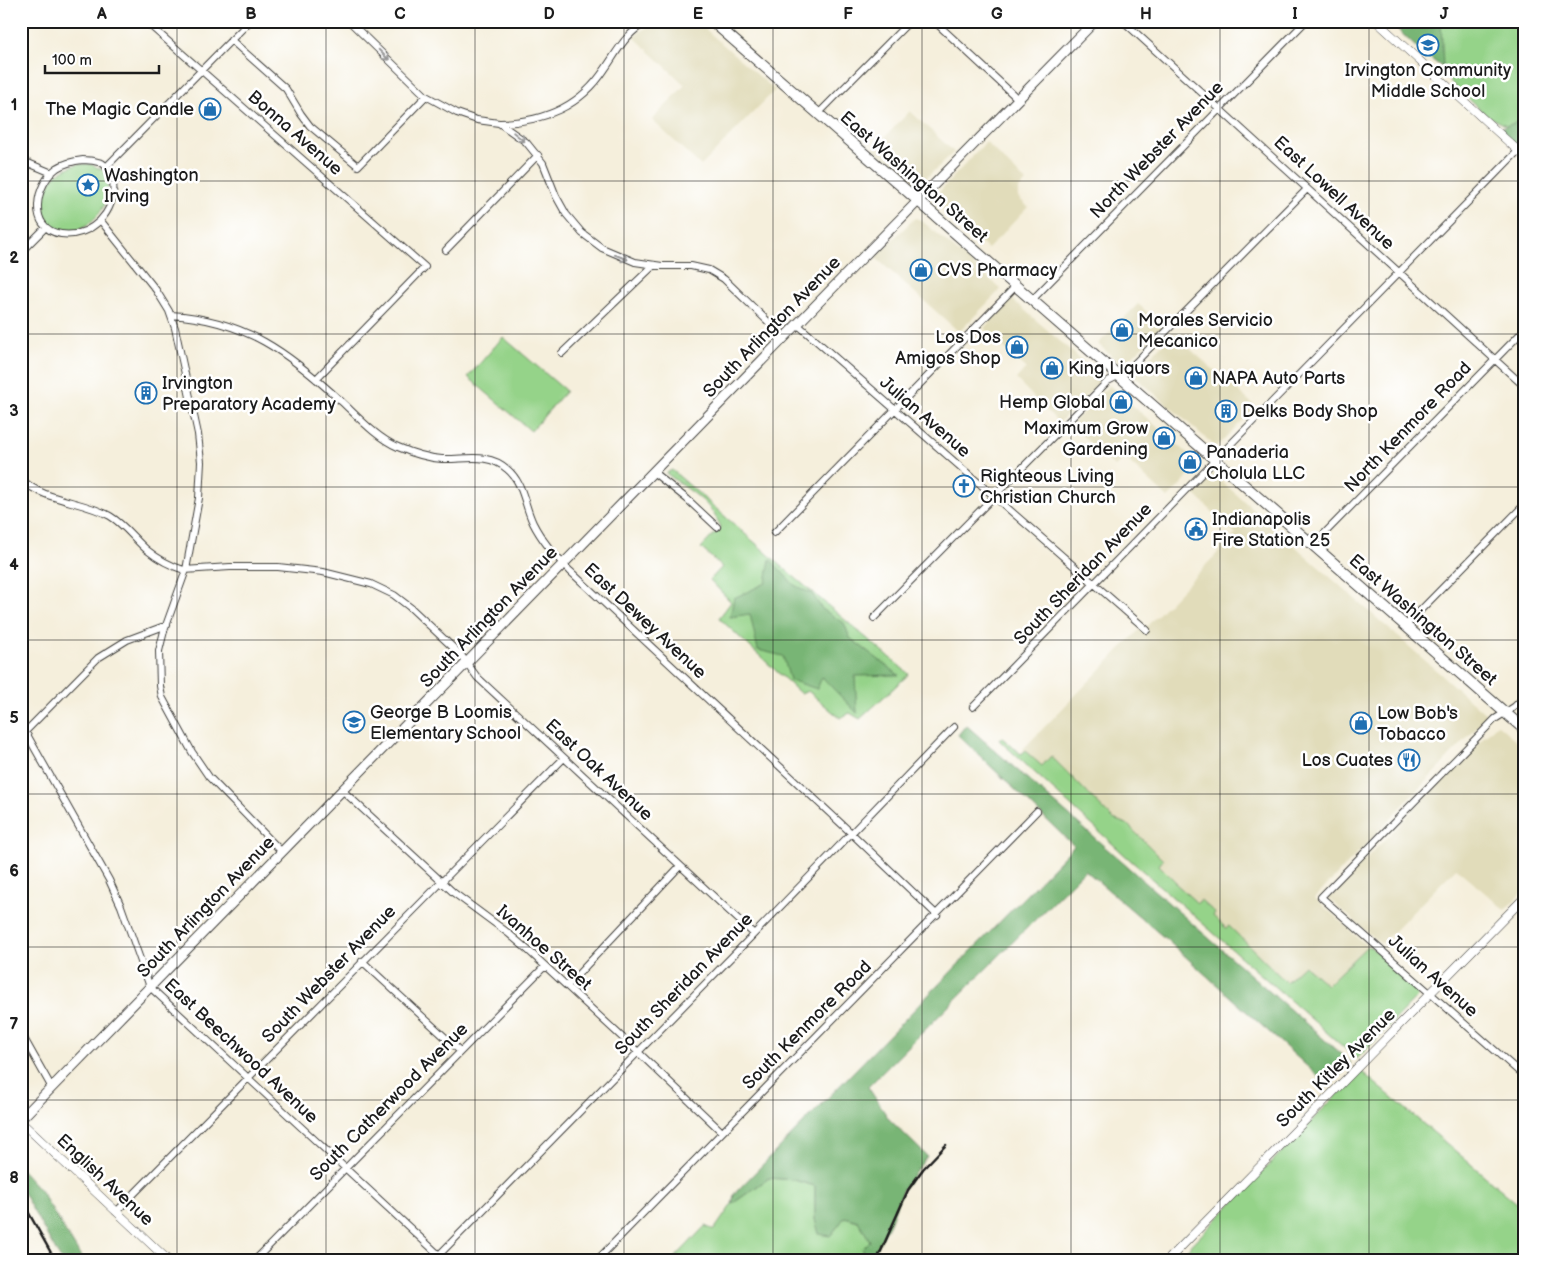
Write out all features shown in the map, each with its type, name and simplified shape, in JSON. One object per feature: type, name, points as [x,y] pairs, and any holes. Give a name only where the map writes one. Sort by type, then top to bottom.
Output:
[{"type":"main road","name":"East Washington Street","points":[[712,21],[917,202],[1525,730]]},
{"type":"main road","name":"South Arlington Avenue","points":[[21,1121],[784,337],[1095,21]]},
{"type":"street","name":"Bonna Avenue","points":[[145,21],[425,266],[316,379]]},
{"type":"street","points":[[106,166],[250,21]]},
{"type":"street","points":[[349,21],[426,96],[457,114],[478,120],[499,122],[532,120],[549,115],[571,103],[596,82],[626,37],[648,21]]},
{"type":"street","points":[[818,114],[910,21]]},
{"type":"street","points":[[934,21],[1018,99]]},
{"type":"street","name":"East Lowell Avenue","points":[[1123,21],[1525,387]]},
{"type":"street","name":"North Webster Avenue","points":[[1031,300],[1306,21]]},
{"type":"street","points":[[1376,21],[1525,157]]},
{"type":"street","points":[[231,40],[286,89],[300,114],[310,126],[358,166],[426,96]]},
{"type":"street","points":[[499,122],[526,142],[538,155],[546,168],[559,202],[566,214],[582,233],[602,248],[635,262],[668,267],[691,266],[715,273],[724,279],[784,337]]},
{"type":"street","name":"South Sheridan Avenue","points":[[973,708],[1518,151]]},
{"type":"street","points":[[446,250],[538,155]]},
{"type":"street","points":[[21,160],[52,172]]},
{"type":"street","points":[[83,160],[98,162],[106,166],[112,178],[113,192],[109,209],[101,221],[89,230],[72,235],[57,234],[45,228],[39,215],[39,197],[44,184],[52,172],[66,163],[83,160]]},
{"type":"street","points":[[874,618],[1107,383],[1126,372],[1307,189]]},
{"type":"street","points":[[101,221],[158,292],[171,315],[196,416],[200,457],[199,498],[186,570],[159,654],[160,686],[164,701],[192,752],[209,777],[282,852]]},
{"type":"street","points":[[21,252],[45,228]]},
{"type":"street","points":[[562,353],[654,265]]},
{"type":"street","points":[[774,533],[1015,287]]},
{"type":"street","name":"East Dewey Avenue","points":[[171,315],[199,318],[219,323],[256,337],[283,352],[377,433],[398,447],[435,458],[482,458],[492,460],[508,469],[520,486],[530,516],[538,532],[563,564],[937,915]]},
{"type":"street","name":"Julian Avenue","points":[[797,324],[1147,630]]},
{"type":"street","name":"North Kenmore Road","points":[[1313,545],[1525,329]]},
{"type":"street","points":[[653,472],[687,499],[717,527]]},
{"type":"street","name":"East Oak Avenue","points":[[21,479],[42,493],[99,510],[112,517],[126,527],[147,550],[174,567],[186,570],[230,567],[278,567],[324,572],[371,584],[394,595],[411,608],[461,655],[477,677],[754,934]]},
{"type":"street","points":[[1405,626],[1525,504]]},
{"type":"street","points":[[23,733],[98,658],[127,640],[167,625]]},
{"type":"street","points":[[1505,712],[1514,707],[1525,696]]},
{"type":"street","name":"Julian Avenue","points":[[1505,712],[1493,721],[1321,897],[1525,1077]]},
{"type":"street","name":"East Beechwood Avenue","points":[[21,724],[23,733],[109,880],[121,906],[150,987],[345,1168],[437,1257]]},
{"type":"street","name":"South Sheridan Avenue","points":[[437,1257],[954,727]]},
{"type":"street","name":"South Webster Avenue","points":[[116,1212],[564,758]]},
{"type":"street","name":"Ivanhoe Street","points":[[342,790],[441,882],[514,938],[722,1132]]},
{"type":"street","name":"South Kenmore Road","points":[[597,1260],[1037,811]]},
{"type":"street","points":[[567,986],[680,866]]},
{"type":"street","name":"South Kitley Avenue","points":[[1168,1260],[1525,897]]},
{"type":"street","points":[[362,961],[460,1051]]},
{"type":"street","name":"South Catherwood Avenue","points":[[255,1260],[545,966]]},
{"type":"street","points":[[21,1033],[52,1088]]},
{"type":"street","name":"English Avenue","points":[[21,1121],[168,1260]]},
{"type":"shaded area","points":[[661,21],[696,21],[775,90],[701,166],[652,120],[685,85],[634,37],[642,30]]},
{"type":"shaded area","points":[[910,111],[954,152],[922,182],[914,183],[873,149]]},
{"type":"shaded area","points":[[986,142],[1026,182],[1018,190],[1018,197],[1028,207],[988,249],[935,202],[938,193]]},
{"type":"shaded area","points":[[915,218],[921,220],[1001,289],[959,332],[875,257]]},
{"type":"shaded area","points":[[1012,299],[1103,379],[1059,423],[1016,379],[1026,368],[984,328]]},
{"type":"shaded area","points":[[1138,304],[1163,326],[1123,366],[1098,344]]},
{"type":"shaded area","points":[[1173,334],[1256,407],[1216,447],[1132,374]]},
{"type":"shaded area","points":[[1109,385],[1200,464],[1168,498],[1125,458],[1115,467],[1071,425]]},
{"type":"shaded area","points":[[1212,473],[1488,716],[1315,898],[1367,946],[1327,985],[1322,981],[1286,982],[1229,926],[1226,928],[1213,916],[1215,913],[1202,900],[1198,903],[1175,883],[1159,865],[1163,860],[1127,824],[1113,819],[1051,756],[1042,766],[1023,749],[1143,626],[1145,628],[1236,534],[1193,493]]},
{"type":"shaded area","points":[[1497,724],[1525,748],[1525,889],[1505,910],[1456,868],[1381,944],[1328,898]]},
{"type":"green space","name":"Irvington Community Middle School","points":[[1389,21],[1441,21],[1443,68],[1419,50]]},
{"type":"green space","points":[[1435,21],[1525,21],[1525,133],[1519,132],[1486,115],[1445,77]]},
{"type":"green space","points":[[1525,119],[1525,151],[1503,133],[1503,127]]},
{"type":"green space","points":[[79,164],[90,164],[103,170],[108,186],[106,201],[99,214],[88,224],[75,231],[62,232],[51,228],[43,218],[41,208],[43,198],[54,177],[63,170]]},
{"type":"green space","points":[[503,337],[566,391],[531,431],[468,377]]},
{"type":"green space","points":[[672,470],[909,674],[860,719],[850,713],[840,718],[808,691],[801,694],[719,618],[731,602],[710,580],[722,567],[701,548],[721,527],[705,503],[666,473]]},
{"type":"green space","points":[[770,559],[794,585],[812,594],[822,609],[844,623],[850,638],[899,675],[855,676],[857,713],[822,677],[817,689],[790,680],[783,656],[758,650],[750,614],[730,617],[734,598],[766,583]]},
{"type":"green space","points":[[966,725],[1351,1063],[1329,1086],[1167,940],[1085,870],[868,1087],[889,1119],[927,1156],[902,1191],[890,1223],[871,1260],[864,1260],[863,1248],[870,1241],[858,1221],[845,1217],[830,1236],[819,1234],[815,1219],[815,1186],[794,1180],[769,1178],[732,1204],[734,1194],[1074,846],[958,735]]},
{"type":"green space","points":[[1001,737],[1021,754],[1025,751],[1042,766],[1051,756],[1113,819],[1127,824],[1163,860],[1159,865],[1175,883],[1197,903],[1201,900],[1215,913],[1213,916],[1226,928],[1229,926],[1286,982],[1304,965],[1327,985],[1367,946],[1371,947],[1418,990],[1417,997],[1357,1059],[1128,858],[999,740]]},
{"type":"green space","points":[[1362,1072],[1525,1210],[1525,1260],[1177,1260],[1358,1073]]},
{"type":"green space","points":[[21,1169],[40,1190],[83,1260],[61,1260],[21,1189]]},
{"type":"green space","points":[[769,1178],[794,1180],[815,1186],[815,1219],[830,1236],[845,1217],[858,1221],[871,1242],[863,1248],[864,1260],[673,1260],[705,1226],[714,1230],[732,1204]]},
{"type":"railway","points":[[877,1260],[908,1190],[923,1169],[946,1145]]},
{"type":"railway","points":[[21,1199],[55,1260]]},
{"type":"place","name":"Irvington Community Middle School","points":[[1428,45]]},
{"type":"place","name":"The Magic Candle","points":[[210,109]]},
{"type":"place","name":"Washington Irving","points":[[88,185]]},
{"type":"place","name":"CVS Pharmacy","points":[[921,270]]},
{"type":"place","name":"Morales Servicio Mecanico","points":[[1122,330]]},
{"type":"place","name":"Los Dos Amigos Shop","points":[[1017,347]]},
{"type":"place","name":"King Liquors","points":[[1052,368]]},
{"type":"place","name":"NAPA Auto Parts","points":[[1196,378]]},
{"type":"place","name":"Irvington Preparatory Academy","points":[[146,393]]},
{"type":"place","name":"Hemp Global","points":[[1121,402]]},
{"type":"place","name":"Delks Body Shop","points":[[1226,411]]},
{"type":"place","name":"Maximum Grow Gardening","points":[[1164,438]]},
{"type":"place","name":"Panaderia Cholula LLC","points":[[1190,462]]},
{"type":"place","name":"Righteous Living Christian Church","points":[[964,486]]},
{"type":"place","name":"Indianapolis Fire Station 25","points":[[1196,529]]},
{"type":"place","name":"George B Loomis Elementary School","points":[[354,722]]},
{"type":"place","name":"Low Bob's Tobacco","points":[[1361,723]]},
{"type":"place","name":"Los Cuates","points":[[1409,760]]}]
